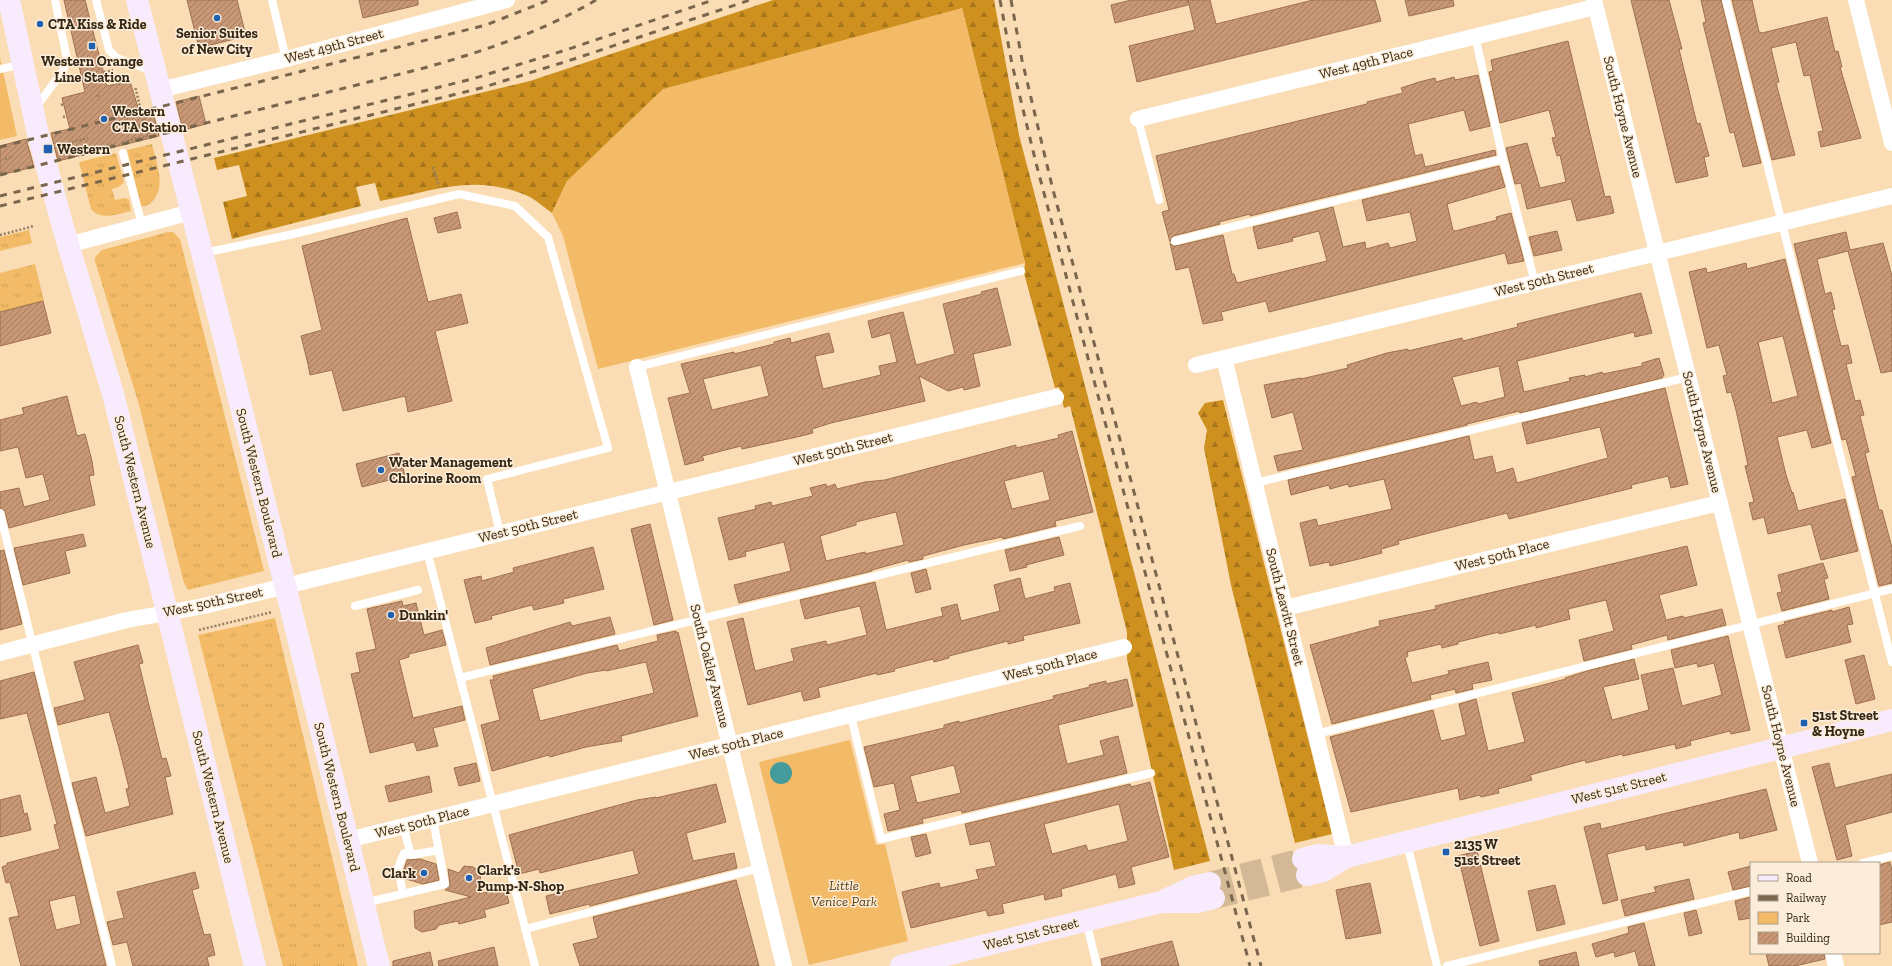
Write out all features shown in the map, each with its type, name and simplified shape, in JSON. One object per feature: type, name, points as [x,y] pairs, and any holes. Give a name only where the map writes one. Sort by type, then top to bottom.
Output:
[{"type":"street","name":"South Western Avenue","points":[[9,0],[33,111],[68,245],[113,394],[255,966]]},
{"type":"street","name":"South Western Boulevard","points":[[137,0],[379,966]]},
{"type":"street","name":"West 49th Street","points":[[157,81],[286,59],[507,0]]},
{"type":"street","points":[[1856,0],[1892,143]]},
{"type":"street","name":"West 49th Place","points":[[1138,119],[1475,36],[1594,3]]},
{"type":"street","name":"South Hoyne Avenue","points":[[1594,3],[1810,862]]},
{"type":"street","name":"West 50th Street","points":[[1196,365],[1892,196]]},
{"type":"street","points":[[68,245],[191,212]]},
{"type":"street","name":"South Leavitt Street","points":[[1224,358],[1346,856]]},
{"type":"street","name":"South Oakley Avenue","points":[[637,367],[784,966]]},
{"type":"street","name":"West 50th Street","points":[[0,652],[127,620],[204,606],[1056,397]]},
{"type":"street","name":"West 50th Place","points":[[1285,608],[1719,502]]},
{"type":"street","name":"West 50th Place","points":[[348,840],[1124,647]]},
{"type":"street","name":"West 51st Street","points":[[1305,867],[1323,871],[1346,856],[1892,720]]},
{"type":"street","name":"West 51st Street","points":[[900,966],[1161,902],[1197,902],[1212,890]]},
{"type":"street","points":[[1832,954],[1836,966]]},
{"type":"lane","points":[[33,111],[63,71],[67,59],[55,0]]},
{"type":"lane","points":[[96,0],[109,50],[117,58],[157,81]]},
{"type":"lane","points":[[272,0],[286,59]]},
{"type":"lane","points":[[1726,0],[1892,662]]},
{"type":"lane","points":[[1475,36],[1503,159],[1535,283]]},
{"type":"lane","points":[[0,69],[23,64]]},
{"type":"lane","points":[[1138,119],[1159,200]]},
{"type":"lane","points":[[123,153],[142,225]]},
{"type":"lane","points":[[1175,240],[1503,159]]},
{"type":"lane","points":[[201,254],[289,235],[459,194],[515,206],[548,237],[608,448],[487,479],[500,533]]},
{"type":"lane","points":[[637,367],[1021,271]]},
{"type":"lane","points":[[1255,483],[1688,377]]},
{"type":"lane","points":[[0,512],[112,966]]},
{"type":"lane","points":[[460,678],[1080,526]]},
{"type":"lane","points":[[427,551],[535,966]]},
{"type":"lane","points":[[1316,734],[1892,589]]},
{"type":"lane","points":[[354,606],[418,590]]},
{"type":"lane","points":[[851,716],[881,839],[1151,773]]},
{"type":"lane","points":[[364,904],[445,884],[433,819]]},
{"type":"lane","points":[[403,826],[411,856]]},
{"type":"lane","points":[[1406,841],[1437,966]]},
{"type":"lane","points":[[403,894],[398,868],[404,853],[411,856],[439,850]]},
{"type":"lane","points":[[1867,862],[1892,856]]},
{"type":"lane","points":[[525,929],[760,868]]},
{"type":"lane","points":[[1447,966],[1750,890]]},
{"type":"lane","points":[[1086,921],[1097,966]]},
{"type":"path","points":[[104,72],[113,70]]},
{"type":"path","points":[[75,78],[81,78]]},
{"type":"path","points":[[124,142],[147,136],[135,86]]},
{"type":"path","points":[[98,96],[99,100]]},
{"type":"path","points":[[63,117],[67,116]]},
{"type":"path","points":[[127,128],[141,124]]},
{"type":"path","points":[[58,145],[88,138]]},
{"type":"path","points":[[72,155],[117,144]]},
{"type":"path","points":[[5,159],[13,157]]},
{"type":"path","points":[[433,167],[441,198]]},
{"type":"path","points":[[0,235],[34,226]]},
{"type":"path","points":[[266,609],[267,613]]},
{"type":"path","points":[[199,630],[274,612]]},
{"type":"green space","points":[[773,0],[994,0],[1019,135],[1210,861],[1174,870],[1127,659],[1127,632],[1070,406],[1064,408],[1059,387],[1055,388],[1024,273],[1025,263],[962,8],[567,181],[552,213],[530,197],[510,190],[491,186],[455,186],[380,201],[375,183],[356,187],[361,206],[232,239],[223,202],[247,196],[239,165],[217,170],[214,158],[530,81]]},
{"type":"green space","points":[[962,8],[1025,263],[598,369],[563,236],[552,213],[567,181],[663,89]]},
{"type":"green space","points":[[0,57],[17,136],[0,140]]},
{"type":"green space","points":[[152,144],[158,166],[160,182],[159,189],[150,204],[147,206],[141,206],[127,150]]},
{"type":"green space","points":[[116,153],[124,182],[119,187],[112,189],[115,200],[125,198],[129,200],[131,211],[110,216],[100,215],[91,209],[79,162]]},
{"type":"green space","points":[[29,230],[32,243],[0,251],[0,237]]},
{"type":"green space","points":[[168,232],[173,232],[180,239],[264,571],[188,590],[184,583],[139,405],[95,261],[95,257],[102,250]]},
{"type":"green space","points":[[35,264],[44,301],[0,312],[0,273]]},
{"type":"green space","points":[[1223,400],[1332,834],[1295,843],[1231,585],[1204,448],[1207,430],[1198,413],[1205,403]]},
{"type":"green space","points":[[275,618],[358,966],[283,966],[198,635]]},
{"type":"green space","name":"Little Venice Park","points":[[850,740],[876,845],[885,844],[908,941],[809,965],[759,762]]},
{"type":"water","points":[[777,762],[785,762],[792,769],[792,777],[785,784],[777,784],[770,777],[770,769]]},
{"type":"building","points":[[64,0],[85,0],[107,86],[130,81],[139,111],[152,108],[159,136],[58,161],[51,133],[70,129],[62,98],[85,92]]},
{"type":"building","name":"Senior Suites of New City","points":[[187,0],[237,0],[246,36],[199,48]]},
{"type":"building","points":[[359,0],[418,0],[418,5],[363,18]]},
{"type":"building","points":[[1131,0],[1188,0],[1188,5],[1115,23],[1111,5]]},
{"type":"building","points":[[1188,0],[1210,0],[1216,24],[1313,0],[1375,0],[1381,21],[1137,82],[1129,46],[1195,30]]},
{"type":"building","points":[[1405,0],[1453,0],[1454,6],[1409,16]]},
{"type":"building","points":[[1631,0],[1669,0],[1682,49],[1679,49],[1697,124],[1700,123],[1709,156],[1704,157],[1708,176],[1676,183]]},
{"type":"building","points":[[1701,0],[1721,0],[1761,163],[1743,167],[1734,132],[1730,133],[1703,23],[1706,22]]},
{"type":"building","points":[[1732,0],[1752,0],[1759,32],[1762,33],[1827,17],[1835,52],[1838,51],[1842,67],[1840,67],[1861,138],[1821,147],[1818,132],[1823,131],[1810,75],[1804,76],[1796,42],[1771,48],[1779,82],[1776,83],[1795,155],[1772,160]]},
{"type":"building","points":[[1568,41],[1605,197],[1610,196],[1614,213],[1577,221],[1571,199],[1527,209],[1521,183],[1515,184],[1506,148],[1527,143],[1540,188],[1566,182],[1560,155],[1557,156],[1552,138],[1556,137],[1549,110],[1500,123],[1489,72],[1493,71],[1491,60]]},
{"type":"building","points":[[1478,75],[1490,126],[1470,131],[1464,110],[1408,124],[1415,156],[1422,154],[1425,167],[1495,150],[1496,155],[1250,216],[1250,214],[1219,222],[1220,224],[1173,236],[1170,242],[1162,212],[1169,210],[1156,156],[1367,104],[1367,102],[1403,93],[1401,88],[1419,82],[1435,78],[1436,82],[1454,77],[1455,80]]},
{"type":"building","points":[[199,96],[206,124],[183,130],[176,102]]},
{"type":"building","points":[[26,139],[34,167],[0,175],[0,146]]},
{"type":"building","points":[[1499,166],[1505,187],[1447,204],[1453,230],[1455,231],[1497,220],[1496,217],[1511,213],[1524,261],[1508,264],[1505,253],[1269,312],[1266,301],[1221,312],[1223,320],[1203,324],[1189,267],[1176,270],[1170,243],[1173,246],[1176,246],[1223,235],[1232,274],[1234,274],[1237,283],[1327,261],[1319,231],[1292,238],[1293,241],[1258,249],[1253,227],[1333,207],[1343,247],[1365,242],[1366,249],[1388,243],[1390,248],[1417,241],[1410,212],[1367,221],[1362,200]]},
{"type":"building","points":[[457,212],[461,228],[438,233],[434,218]]},
{"type":"building","points":[[407,218],[428,302],[461,294],[468,323],[435,331],[452,401],[408,412],[405,396],[343,411],[332,370],[310,375],[301,336],[322,330],[302,246]]},
{"type":"building","points":[[1557,231],[1562,250],[1534,256],[1529,237]]},
{"type":"building","points":[[1846,232],[1850,250],[1883,243],[1892,276],[1892,371],[1881,373],[1848,251],[1817,259],[1825,294],[1831,292],[1835,309],[1832,310],[1841,346],[1848,345],[1852,363],[1846,364],[1855,401],[1860,400],[1864,415],[1860,416],[1869,452],[1865,453],[1879,510],[1882,510],[1892,548],[1892,583],[1879,586],[1852,477],[1856,476],[1846,439],[1842,440],[1794,244]]},
{"type":"building","points":[[1785,259],[1831,443],[1812,448],[1807,430],[1777,437],[1786,475],[1792,493],[1793,492],[1798,511],[1845,499],[1858,551],[1821,560],[1811,524],[1768,534],[1764,517],[1753,520],[1749,503],[1754,502],[1745,466],[1748,465],[1731,392],[1727,393],[1723,376],[1727,375],[1719,345],[1707,348],[1689,272],[1706,268],[1707,273],[1746,263],[1747,269]],"holes":[[[1783,336],[1798,396],[1772,403],[1758,342]]]},
{"type":"building","points":[[997,288],[1011,345],[973,354],[980,386],[964,390],[963,387],[948,391],[919,376],[925,401],[831,423],[812,429],[813,433],[797,437],[742,449],[741,446],[702,456],[704,460],[685,465],[668,398],[690,393],[681,364],[734,352],[734,354],[774,344],[774,342],[790,338],[791,343],[829,333],[834,352],[815,356],[823,389],[881,375],[879,366],[897,362],[890,333],[872,338],[868,321],[886,316],[903,312],[916,365],[955,354],[943,304],[982,294],[981,292]],"holes":[[[761,365],[769,396],[712,410],[703,379]]]},
{"type":"building","points":[[1641,293],[1652,333],[1635,337],[1634,332],[1517,361],[1524,392],[1570,381],[1569,378],[1585,375],[1585,377],[1602,372],[1603,374],[1642,366],[1642,363],[1659,358],[1664,375],[1662,378],[1520,413],[1519,411],[1278,471],[1274,456],[1303,450],[1293,412],[1272,418],[1264,385],[1301,379],[1348,368],[1347,365],[1387,353],[1408,349],[1408,351],[1462,338],[1463,341],[1518,327],[1517,324]],"holes":[[[1499,366],[1505,397],[1478,404],[1477,402],[1461,406],[1452,377]]]},
{"type":"building","points":[[43,301],[51,333],[0,346],[0,312]]},
{"type":"building","points":[[1665,388],[1688,484],[1671,488],[1668,476],[1631,485],[1632,488],[1509,519],[1507,513],[1398,541],[1399,544],[1381,549],[1382,553],[1363,558],[1330,566],[1329,562],[1310,566],[1300,523],[1316,519],[1318,526],[1392,509],[1384,479],[1349,487],[1348,484],[1330,489],[1329,485],[1291,495],[1288,480],[1469,436],[1474,460],[1492,456],[1496,473],[1513,468],[1517,483],[1608,458],[1600,427],[1527,444],[1522,423]]},
{"type":"building","points":[[67,396],[77,436],[85,434],[92,461],[94,475],[89,476],[95,505],[9,528],[5,511],[0,508],[0,492],[19,488],[24,507],[50,500],[43,474],[26,478],[18,447],[0,451],[0,420],[24,414],[22,408]]},
{"type":"building","points":[[1072,431],[1093,512],[1055,521],[1056,526],[1003,539],[1002,537],[964,545],[923,556],[923,559],[909,562],[908,560],[872,571],[739,603],[734,585],[791,571],[784,542],[745,552],[746,556],[729,560],[718,518],[756,509],[755,506],[771,502],[772,506],[813,496],[810,488],[826,484],[827,487],[835,484],[837,489],[865,482],[885,480],[1016,445],[1016,448],[1059,438],[1058,435]],"holes":[[[1043,471],[1050,500],[1012,509],[1004,481]],[[896,512],[904,545],[826,561],[820,536],[856,525],[856,522]]]},
{"type":"building","name":"Water Management Chlorine Room","points":[[399,453],[405,476],[362,487],[356,464]]},
{"type":"building","points":[[650,524],[673,620],[654,625],[631,529]]},
{"type":"building","points":[[83,534],[86,546],[65,551],[70,573],[23,585],[14,548]]},
{"type":"building","points":[[1059,537],[1064,555],[1026,565],[1027,567],[1010,571],[1005,550]]},
{"type":"building","points":[[1687,546],[1697,585],[1659,595],[1666,620],[1683,616],[1684,618],[1722,609],[1726,625],[1668,640],[1667,635],[1631,645],[1632,649],[1584,661],[1579,640],[1614,631],[1606,600],[1568,609],[1570,619],[1536,628],[1536,625],[1499,634],[1499,632],[1458,642],[1458,644],[1442,648],[1441,644],[1407,652],[1408,656],[1405,658],[1412,683],[1449,674],[1448,671],[1488,662],[1492,680],[1472,684],[1473,689],[1456,693],[1455,689],[1430,695],[1431,699],[1332,724],[1310,645],[1380,626],[1379,621],[1436,609],[1435,606]]},
{"type":"building","points":[[593,547],[604,589],[563,599],[564,603],[534,610],[532,605],[491,616],[492,619],[475,623],[464,580],[481,576],[482,581],[514,572],[513,568]]},
{"type":"building","points":[[4,550],[22,624],[0,630],[0,551]]},
{"type":"building","points":[[1823,563],[1828,578],[1824,579],[1829,599],[1782,611],[1777,593],[1782,592],[1778,575]]},
{"type":"building","points":[[926,569],[931,589],[916,593],[911,573]]},
{"type":"building","points":[[1020,578],[1025,599],[1055,591],[1054,587],[1070,583],[1080,623],[1023,636],[1024,640],[1008,644],[1008,641],[949,656],[949,658],[934,662],[933,659],[894,669],[895,671],[877,675],[877,673],[818,688],[820,697],[804,701],[801,691],[748,705],[727,622],[743,618],[755,671],[794,661],[791,649],[826,641],[827,645],[867,635],[860,606],[805,619],[800,600],[875,582],[886,630],[943,616],[941,608],[957,604],[961,621],[1000,611],[994,585]]},
{"type":"building","points":[[402,601],[403,606],[416,603],[424,635],[442,630],[446,645],[409,654],[409,657],[399,660],[413,718],[462,706],[465,720],[433,728],[438,746],[417,751],[414,742],[370,753],[351,674],[360,672],[356,653],[376,649],[367,609]]},
{"type":"building","points":[[1849,607],[1853,624],[1847,625],[1851,642],[1786,658],[1778,626],[1785,624],[1784,622]]},
{"type":"building","points":[[610,617],[615,634],[490,665],[486,648],[570,622],[572,626]]},
{"type":"building","points":[[676,631],[677,633],[678,632],[698,716],[621,736],[622,741],[586,747],[550,757],[549,755],[492,771],[481,725],[500,720],[490,680],[494,680],[493,676],[617,645],[619,651],[658,641],[657,635]],"holes":[[[646,662],[654,693],[540,721],[532,689],[587,673],[606,671]]]},
{"type":"building","points":[[1728,636],[1750,730],[1731,734],[1730,731],[1690,741],[1691,745],[1676,749],[1675,744],[1623,756],[1622,754],[1586,763],[1585,760],[1530,775],[1532,780],[1498,789],[1499,793],[1481,797],[1480,795],[1460,800],[1458,788],[1351,812],[1330,737],[1433,710],[1441,741],[1466,735],[1459,704],[1476,699],[1488,751],[1525,742],[1512,693],[1634,659],[1639,679],[1603,687],[1612,720],[1649,710],[1641,675],[1673,668],[1682,706],[1722,695],[1714,663],[1698,667],[1697,663],[1675,668],[1671,650]]},
{"type":"building","points":[[138,645],[143,663],[139,664],[162,759],[166,758],[171,776],[165,777],[173,814],[86,836],[72,783],[96,777],[105,813],[130,806],[126,789],[129,788],[119,748],[109,712],[58,725],[54,708],[85,700],[74,662]]},
{"type":"building","points":[[1864,655],[1875,699],[1856,704],[1845,660]]},
{"type":"building","points":[[34,672],[106,966],[21,966],[9,918],[19,916],[10,882],[6,883],[2,867],[7,865],[7,863],[60,849],[54,825],[57,824],[27,713],[0,719],[0,681]],"holes":[[[75,895],[81,924],[56,930],[49,901]]]},
{"type":"building","points":[[1127,679],[1133,706],[1058,725],[1067,764],[1104,755],[1100,741],[1118,736],[1127,773],[962,813],[961,810],[922,819],[923,823],[888,831],[884,814],[900,810],[894,783],[874,787],[864,747],[944,728],[944,725],[959,721],[959,723],[1054,699],[1053,696],[1090,687],[1089,685],[1106,681],[1106,684]],"holes":[[[954,765],[961,793],[917,803],[910,776]]]},
{"type":"building","points":[[476,763],[480,781],[459,786],[454,768]]},
{"type":"building","points":[[1829,763],[1835,788],[1892,774],[1892,812],[1845,825],[1852,856],[1837,860],[1812,767]]},
{"type":"building","points":[[429,776],[432,792],[389,802],[385,786]]},
{"type":"building","points":[[1150,782],[1169,857],[1131,867],[1135,884],[1119,888],[1116,874],[1061,889],[1062,896],[1045,900],[1044,894],[1002,904],[1004,913],[988,916],[986,910],[911,928],[902,892],[939,883],[940,888],[979,879],[976,870],[996,866],[990,841],[970,845],[965,824],[1130,784],[1131,787]],"holes":[[[1119,804],[1128,841],[1088,851],[1086,845],[1052,854],[1044,824]]]},
{"type":"building","points":[[716,784],[726,822],[686,833],[693,861],[734,853],[737,868],[590,906],[589,904],[550,914],[546,896],[639,874],[633,850],[540,873],[539,869],[519,874],[509,835],[637,800],[656,798]]},
{"type":"building","points":[[1766,789],[1777,830],[1740,839],[1739,832],[1684,846],[1683,842],[1646,850],[1645,845],[1607,854],[1618,900],[1603,904],[1584,827],[1600,823],[1601,829]]},
{"type":"building","points":[[20,795],[24,814],[27,813],[31,830],[0,837],[0,800]]},
{"type":"building","points":[[926,834],[931,853],[916,857],[911,837]]},
{"type":"building","points":[[1477,851],[1499,941],[1480,946],[1458,856]]},
{"type":"building","name":"Clark","points":[[420,859],[436,864],[439,880],[423,884],[406,879],[404,869],[407,860]]},
{"type":"building","points":[[1890,862],[1892,870],[1892,922],[1880,925],[1880,865]]},
{"type":"building","points":[[464,866],[473,867],[481,872],[479,894],[505,887],[509,903],[484,910],[486,917],[459,924],[458,921],[439,925],[436,929],[422,932],[415,928],[414,911],[471,897],[445,890],[450,885],[448,869],[459,873]]},
{"type":"building","points":[[1750,866],[1750,886],[1733,890],[1728,872]]},
{"type":"building","points":[[195,872],[199,888],[192,890],[204,935],[210,934],[215,955],[207,957],[209,966],[133,966],[127,942],[113,945],[107,922],[124,918],[117,892]]},
{"type":"building","points":[[1689,879],[1694,899],[1625,916],[1621,900],[1656,892],[1654,887]]},
{"type":"building","points":[[736,880],[759,966],[580,966],[573,944],[598,938],[593,917]]},
{"type":"building","points":[[1370,883],[1381,933],[1346,939],[1336,890]]},
{"type":"building","points":[[1555,885],[1565,924],[1537,931],[1528,891]]},
{"type":"building","points":[[1750,897],[1750,918],[1739,920],[1735,901]]},
{"type":"building","points":[[1696,910],[1702,933],[1689,936],[1684,913]]},
{"type":"building","points":[[1644,923],[1655,966],[1639,966],[1635,951],[1615,957],[1614,952],[1596,957],[1592,944],[1629,933],[1628,927]]},
{"type":"building","points":[[1172,941],[1179,966],[1102,966],[1101,959]]},
{"type":"building","points":[[494,947],[498,966],[439,966],[438,961]]},
{"type":"building","points":[[430,952],[433,966],[393,966],[393,961]]},
{"type":"building","points":[[1576,952],[1579,966],[1540,966],[1539,961]]},
{"type":"building","points":[[1766,954],[1824,954],[1825,959],[1795,966],[1769,966]]},
{"type":"tunnel","points":[[1210,883],[1303,859]]},
{"type":"tunnel","points":[[1214,898],[1307,875]]},
{"type":"railway","points":[[0,147],[486,25],[549,0]]},
{"type":"railway","points":[[0,175],[446,62],[534,31],[555,22],[596,0]]},
{"type":"railway","points":[[0,196],[472,79],[569,49],[713,0]]},
{"type":"railway","points":[[0,206],[481,88],[574,59],[750,0]]},
{"type":"railway","points":[[1000,0],[1012,64],[1036,163],[1250,966]]},
{"type":"railway","points":[[1011,0],[1022,60],[1052,186],[1261,966]]},
{"type":"place","name":"Senior Suites of New City","points":[[217,18]]},
{"type":"place","name":"CTA Kiss & Ride","points":[[40,24]]},
{"type":"place","name":"Western Orange Line Station","points":[[92,46]]},
{"type":"place","name":"Western CTA Station","points":[[104,119]]},
{"type":"place","name":"Western","points":[[48,149]]},
{"type":"place","name":"Water Management Chlorine Room","points":[[381,470]]},
{"type":"place","name":"Dunkin'","points":[[391,615]]},
{"type":"place","name":"51st Street & Hoyne","points":[[1804,723]]},
{"type":"place","name":"2135 W 51st Street","points":[[1446,852]]},
{"type":"place","name":"Clark","points":[[424,873]]},
{"type":"place","name":"Clark's Pump-N-Shop","points":[[469,878]]}]
